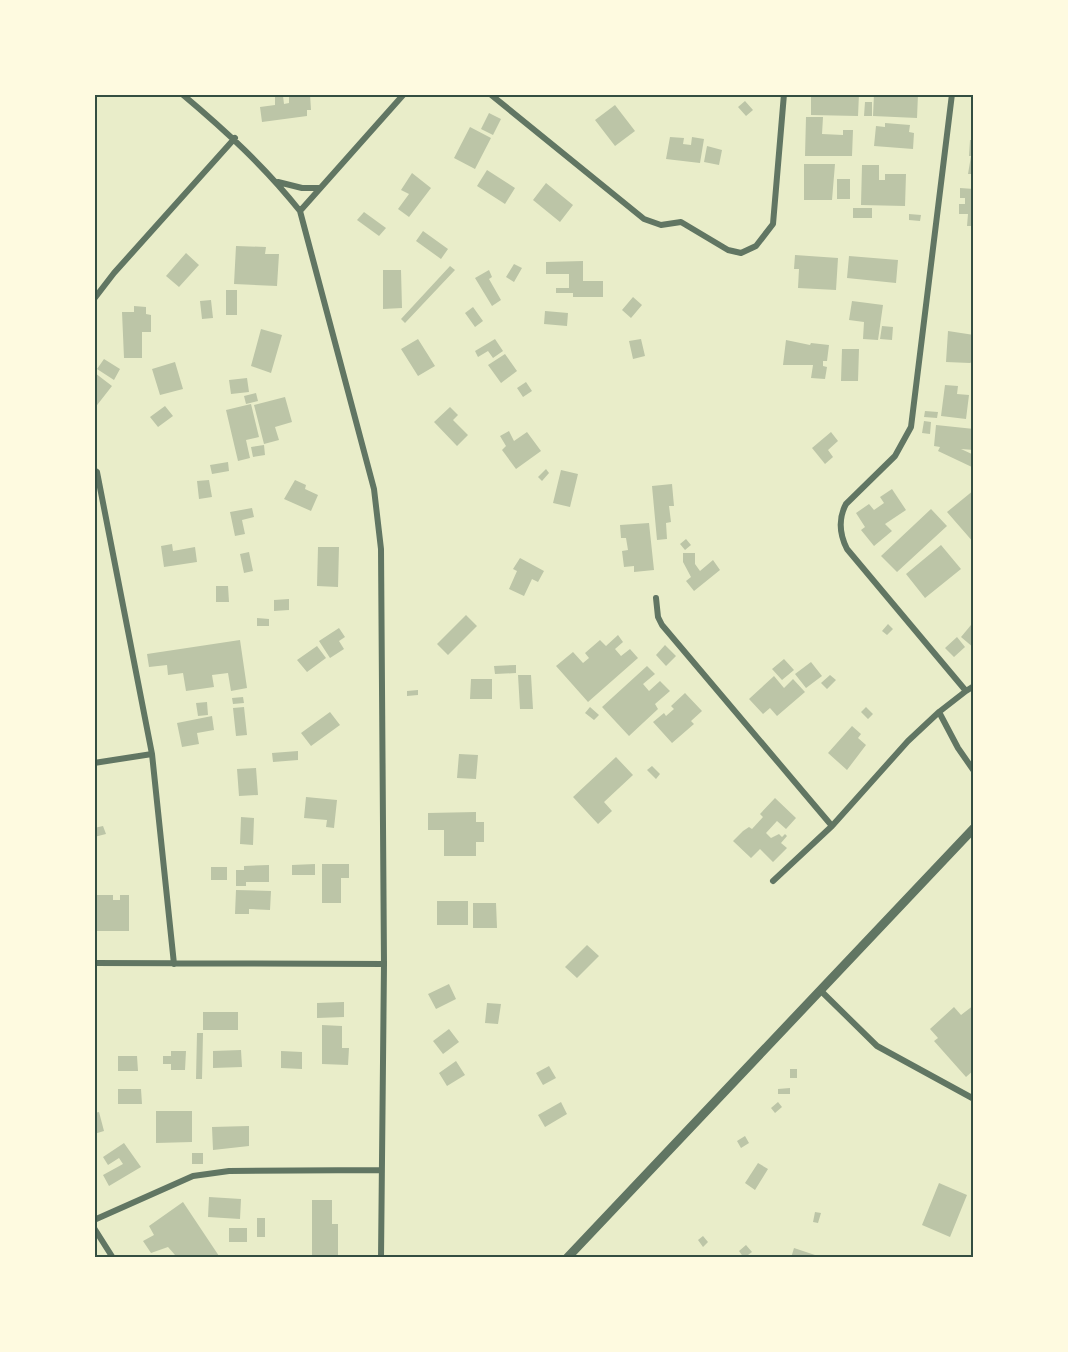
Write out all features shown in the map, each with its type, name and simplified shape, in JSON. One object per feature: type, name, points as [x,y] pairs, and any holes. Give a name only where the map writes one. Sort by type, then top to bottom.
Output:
[{"type":"street","points":[[182,94],[235,138],[277,182],[300,211],[372,479],[381,549],[384,964],[380,1170],[381,1257]]},
{"type":"street","points":[[300,211],[404,94]]},
{"type":"street","points":[[490,94],[644,219],[661,225],[681,222],[728,250],[741,253],[756,246],[773,224],[784,94]]},
{"type":"street","points":[[952,94],[911,427],[895,456],[846,504],[841,513],[840,528],[847,549],[966,691]]},
{"type":"street","points":[[94,299],[114,273],[235,138]]},
{"type":"street","points":[[277,182],[302,188],[320,188]]},
{"type":"street","points":[[94,470],[97,472],[152,754],[174,964]]},
{"type":"street","points":[[656,598],[662,625],[832,826]]},
{"type":"street","points":[[773,881],[832,826],[908,741],[939,712],[974,686]]},
{"type":"street","points":[[939,712],[958,748],[974,771]]},
{"type":"street","points":[[94,763],[152,754]]},
{"type":"street","points":[[567,1257],[973,828],[974,821]]},
{"type":"street","points":[[94,963],[384,964]]},
{"type":"street","points":[[820,990],[877,1046],[974,1099]]},
{"type":"street","points":[[94,1220],[193,1176],[229,1171],[380,1170]]},
{"type":"street","points":[[94,1228],[113,1257]]},
{"type":"building","points":[[310,94],[311,110],[307,110],[307,116],[262,122],[260,107],[275,105],[275,97],[283,96],[284,104],[289,103],[289,95]]},
{"type":"building","points":[[859,94],[858,116],[811,115],[811,96]]},
{"type":"building","points":[[874,94],[918,94],[917,118],[873,116]]},
{"type":"building","points":[[745,101],[753,110],[746,116],[738,107]]},
{"type":"building","points":[[865,102],[872,102],[872,116],[864,116]]},
{"type":"building","points":[[615,105],[635,131],[615,146],[595,120]]},
{"type":"building","points":[[489,113],[501,119],[493,135],[481,129]]},
{"type":"building","points":[[806,117],[823,117],[822,134],[843,135],[843,130],[853,130],[852,156],[805,156]]},
{"type":"building","points":[[885,123],[910,125],[909,132],[914,133],[913,149],[874,146],[876,126],[885,127]]},
{"type":"building","points":[[470,127],[491,138],[475,169],[454,158]]},
{"type":"building","points":[[670,137],[684,138],[683,144],[691,145],[692,137],[704,139],[700,163],[666,159]]},
{"type":"building","points":[[970,140],[974,140],[974,174],[968,174],[971,156],[969,156]]},
{"type":"building","points":[[707,146],[722,150],[719,165],[704,162]]},
{"type":"building","points":[[804,164],[835,164],[832,200],[804,200]]},
{"type":"building","points":[[862,165],[879,165],[879,180],[885,180],[885,174],[906,174],[905,206],[861,205]]},
{"type":"building","points":[[487,170],[515,188],[505,204],[477,186]]},
{"type":"building","points":[[412,173],[431,188],[409,217],[398,209],[409,194],[401,190]]},
{"type":"building","points":[[837,179],[850,179],[850,199],[837,199]]},
{"type":"building","points":[[546,183],[573,205],[560,222],[533,200]]},
{"type":"building","points":[[960,188],[974,189],[974,226],[967,226],[968,214],[959,214],[959,204],[965,204],[965,198],[960,198]]},
{"type":"building","points":[[853,208],[872,208],[872,218],[853,218]]},
{"type":"building","points":[[364,212],[386,228],[379,236],[357,220]]},
{"type":"building","points":[[909,214],[921,215],[920,221],[909,220]]},
{"type":"building","points":[[423,231],[448,249],[441,259],[416,241]]},
{"type":"building","points":[[236,246],[266,247],[265,254],[279,254],[277,286],[234,284]]},
{"type":"building","points":[[186,253],[199,265],[179,287],[166,276]]},
{"type":"building","points":[[795,255],[838,258],[836,290],[798,288],[799,269],[794,269]]},
{"type":"building","points":[[849,256],[898,260],[896,283],[847,278]]},
{"type":"building","points":[[583,261],[583,281],[603,281],[603,297],[573,297],[573,293],[556,293],[556,288],[569,288],[569,274],[546,274],[546,262]]},
{"type":"building","points":[[514,264],[522,268],[514,282],[506,277]]},
{"type":"building","points":[[450,266],[455,270],[405,323],[401,319]]},
{"type":"building","points":[[383,270],[401,270],[402,308],[383,309]]},
{"type":"building","points":[[489,270],[492,277],[489,279],[501,300],[492,306],[475,278]]},
{"type":"building","points":[[226,290],[237,290],[237,315],[226,315]]},
{"type":"building","points":[[633,297],[642,305],[631,318],[622,310]]},
{"type":"building","points":[[211,300],[213,318],[202,319],[200,301]]},
{"type":"building","points":[[852,301],[883,305],[878,340],[863,339],[864,322],[849,320]]},
{"type":"building","points":[[134,306],[146,307],[146,314],[151,315],[151,332],[142,332],[142,358],[124,358],[122,312],[134,312]]},
{"type":"building","points":[[473,307],[483,321],[475,327],[465,313]]},
{"type":"building","points":[[545,311],[568,313],[567,326],[544,324]]},
{"type":"building","points":[[882,326],[893,327],[892,340],[880,339]]},
{"type":"building","points":[[261,329],[282,335],[271,373],[251,366]]},
{"type":"building","points":[[948,331],[974,335],[974,361],[970,363],[946,362]]},
{"type":"building","points":[[418,339],[435,366],[418,376],[401,349]]},
{"type":"building","points":[[495,339],[503,351],[493,358],[488,351],[478,357],[475,351]]},
{"type":"building","points":[[641,339],[645,356],[633,359],[629,341]]},
{"type":"building","points":[[786,340],[810,345],[811,343],[829,345],[827,361],[823,361],[823,366],[827,367],[825,379],[811,378],[813,365],[783,365]]},
{"type":"building","points":[[842,349],[859,349],[858,381],[841,381]]},
{"type":"building","points":[[505,354],[517,371],[501,383],[488,365]]},
{"type":"building","points":[[104,359],[120,369],[114,380],[97,369]]},
{"type":"building","points":[[175,362],[183,389],[160,395],[152,369]]},
{"type":"building","points":[[94,374],[112,386],[94,409]]},
{"type":"building","points":[[247,378],[249,392],[231,394],[229,380]]},
{"type":"building","points":[[526,382],[532,391],[523,397],[517,388]]},
{"type":"building","points":[[945,385],[958,386],[957,394],[969,395],[966,419],[941,416]]},
{"type":"building","points":[[256,393],[258,401],[246,404],[244,396]]},
{"type":"building","points":[[285,397],[292,422],[275,427],[279,440],[264,444],[254,405]]},
{"type":"building","points":[[251,404],[259,437],[246,440],[250,458],[238,461],[226,410]]},
{"type":"building","points":[[165,406],[173,416],[158,427],[150,417]]},
{"type":"building","points":[[450,407],[458,415],[453,420],[468,435],[457,446],[434,422]]},
{"type":"building","points":[[925,411],[938,412],[937,418],[924,417]]},
{"type":"building","points":[[924,421],[931,422],[930,434],[922,433]]},
{"type":"building","points":[[936,425],[974,429],[974,450],[961,449],[974,455],[974,468],[938,451],[940,447],[934,446]]},
{"type":"building","points":[[509,431],[514,441],[527,432],[541,451],[516,469],[502,450],[506,446],[500,436]]},
{"type":"building","points":[[831,432],[838,441],[828,450],[833,457],[825,464],[812,448]]},
{"type":"building","points":[[264,445],[265,455],[253,457],[251,447]]},
{"type":"building","points":[[228,462],[229,471],[212,474],[210,465]]},
{"type":"building","points":[[546,469],[549,473],[542,481],[538,477]]},
{"type":"building","points":[[561,470],[578,474],[570,507],[553,503]]},
{"type":"building","points":[[209,480],[212,497],[199,499],[197,481]]},
{"type":"building","points":[[295,480],[306,485],[305,489],[318,495],[311,511],[284,499]]},
{"type":"building","points":[[672,484],[674,506],[669,506],[671,522],[666,523],[667,539],[657,540],[652,486]]},
{"type":"building","points":[[892,489],[906,510],[885,524],[892,531],[874,546],[861,530],[865,527],[856,513],[869,504],[874,510],[884,503],[880,497]]},
{"type":"building","points":[[974,490],[974,543],[947,512]]},
{"type":"building","points":[[252,508],[254,517],[242,520],[245,534],[235,536],[230,512]]},
{"type":"building","points":[[931,509],[947,526],[897,572],[881,556]]},
{"type":"building","points":[[649,523],[654,570],[634,572],[634,566],[624,567],[622,551],[628,550],[626,538],[621,538],[620,525]]},
{"type":"building","points":[[686,539],[691,545],[685,550],[680,544]]},
{"type":"building","points":[[172,544],[173,551],[195,547],[197,562],[164,567],[161,546]]},
{"type":"building","points":[[941,545],[961,569],[925,598],[906,574]]},
{"type":"building","points":[[318,547],[339,547],[338,587],[317,586]]},
{"type":"building","points":[[249,552],[253,571],[244,573],[240,554]]},
{"type":"building","points":[[683,553],[695,553],[695,564],[700,571],[713,560],[720,570],[694,591],[686,581],[691,577],[683,562]]},
{"type":"building","points":[[520,558],[544,571],[538,582],[532,579],[524,596],[509,589],[517,571],[513,569]]},
{"type":"building","points":[[216,586],[228,586],[229,602],[216,602]]},
{"type":"building","points":[[289,599],[289,610],[274,611],[274,600]]},
{"type":"building","points":[[466,615],[477,626],[448,655],[437,644]]},
{"type":"building","points":[[257,618],[269,619],[269,626],[257,626]]},
{"type":"building","points":[[888,624],[893,629],[887,635],[882,631]]},
{"type":"building","points":[[971,625],[974,627],[974,648],[961,637]]},
{"type":"building","points":[[339,628],[345,637],[339,641],[344,649],[330,658],[319,641]]},
{"type":"building","points":[[618,635],[623,642],[615,649],[621,656],[630,649],[638,658],[588,702],[556,666],[573,652],[583,663],[589,658],[585,653],[600,640],[606,646]]},
{"type":"building","points":[[957,637],[965,647],[954,657],[945,648]]},
{"type":"building","points":[[240,640],[247,688],[231,691],[228,673],[212,675],[214,687],[186,691],[183,673],[168,675],[167,665],[149,667],[147,654]]},
{"type":"building","points":[[665,645],[676,656],[666,666],[656,655]]},
{"type":"building","points":[[317,646],[326,658],[307,672],[297,660]]},
{"type":"building","points":[[784,659],[794,670],[782,680],[772,669]]},
{"type":"building","points":[[811,662],[822,676],[806,688],[795,674]]},
{"type":"building","points":[[516,665],[516,673],[495,674],[494,666]]},
{"type":"building","points":[[647,666],[655,674],[643,684],[649,691],[660,681],[670,691],[655,704],[658,709],[629,736],[602,707]]},
{"type":"building","points":[[518,675],[531,675],[533,709],[520,709]]},
{"type":"building","points":[[830,675],[836,680],[827,689],[821,683]]},
{"type":"building","points":[[774,676],[784,688],[793,679],[805,692],[777,716],[770,708],[763,714],[749,699]]},
{"type":"building","points":[[471,679],[492,679],[492,699],[470,699]]},
{"type":"building","points":[[418,690],[418,695],[407,696],[407,691]]},
{"type":"building","points":[[685,693],[702,711],[691,721],[694,724],[672,743],[653,722],[664,713],[666,716],[674,709],[671,706]]},
{"type":"building","points":[[243,697],[244,703],[233,704],[232,698]]},
{"type":"building","points":[[207,702],[208,715],[198,716],[196,703]]},
{"type":"building","points":[[244,707],[247,735],[236,736],[233,708]]},
{"type":"building","points":[[590,707],[599,715],[594,720],[585,713]]},
{"type":"building","points":[[866,707],[873,714],[868,719],[861,712]]},
{"type":"building","points":[[330,712],[340,725],[311,746],[301,733]]},
{"type":"building","points":[[212,716],[214,730],[197,733],[199,744],[182,747],[177,723]]},
{"type":"building","points":[[852,726],[861,734],[858,738],[866,745],[847,770],[828,753]]},
{"type":"building","points":[[298,751],[298,760],[273,762],[272,753]]},
{"type":"building","points":[[459,754],[478,755],[476,779],[457,778]]},
{"type":"building","points":[[616,757],[633,775],[604,802],[612,811],[598,824],[573,797]]},
{"type":"building","points":[[652,766],[660,774],[656,779],[647,770]]},
{"type":"building","points":[[256,768],[258,795],[239,796],[237,769]]},
{"type":"building","points":[[306,797],[337,800],[334,828],[326,827],[327,820],[304,818]]},
{"type":"building","points":[[775,798],[796,818],[786,829],[777,821],[766,833],[771,838],[779,834],[782,837],[785,834],[787,836],[781,843],[787,848],[773,862],[760,849],[751,858],[733,841],[749,827],[752,829],[763,817],[760,814]]},
{"type":"building","points":[[476,812],[476,822],[484,822],[484,842],[476,842],[476,856],[444,856],[444,830],[428,830],[428,813]]},
{"type":"building","points":[[241,817],[254,818],[253,845],[240,844]]},
{"type":"building","points":[[103,826],[106,834],[94,837],[94,828]]},
{"type":"building","points":[[315,864],[315,875],[292,875],[292,865]]},
{"type":"building","points":[[322,864],[349,864],[349,878],[341,878],[341,903],[322,903]]},
{"type":"building","points":[[269,865],[269,882],[246,882],[246,886],[236,886],[236,870],[244,870],[244,866]]},
{"type":"building","points":[[211,867],[227,867],[227,880],[211,880]]},
{"type":"building","points":[[236,890],[271,891],[270,910],[249,909],[249,914],[235,914]]},
{"type":"building","points":[[94,895],[113,895],[113,900],[120,900],[120,895],[129,895],[129,931],[94,931]]},
{"type":"building","points":[[437,901],[468,901],[468,925],[437,925]]},
{"type":"building","points":[[473,903],[496,903],[497,928],[473,928]]},
{"type":"building","points":[[587,945],[599,956],[577,978],[565,967]]},
{"type":"building","points":[[449,984],[456,999],[436,1009],[428,994]]},
{"type":"building","points":[[344,1002],[344,1017],[317,1018],[317,1003]]},
{"type":"building","points":[[487,1003],[501,1004],[498,1024],[485,1023]]},
{"type":"building","points":[[974,1005],[974,1070],[966,1077],[934,1041],[938,1038],[930,1029],[954,1007],[961,1015]]},
{"type":"building","points":[[203,1012],[238,1012],[238,1030],[203,1030]]},
{"type":"building","points":[[322,1025],[342,1026],[342,1048],[349,1048],[348,1065],[322,1064]]},
{"type":"building","points":[[449,1029],[459,1042],[443,1054],[433,1041]]},
{"type":"building","points":[[197,1033],[203,1033],[202,1079],[196,1079]]},
{"type":"building","points":[[241,1050],[242,1067],[213,1068],[213,1051]]},
{"type":"building","points":[[171,1051],[186,1051],[185,1070],[171,1070],[171,1064],[163,1064],[163,1056],[171,1056]]},
{"type":"building","points":[[281,1051],[302,1052],[302,1069],[281,1068]]},
{"type":"building","points":[[118,1056],[137,1056],[138,1071],[118,1071]]},
{"type":"building","points":[[456,1061],[465,1075],[447,1086],[439,1073]]},
{"type":"building","points":[[549,1066],[556,1078],[543,1085],[536,1073]]},
{"type":"building","points":[[790,1069],[797,1069],[797,1078],[790,1078]]},
{"type":"building","points":[[790,1088],[790,1094],[778,1094],[778,1089]]},
{"type":"building","points":[[118,1089],[141,1089],[142,1104],[118,1104]]},
{"type":"building","points":[[561,1102],[567,1114],[545,1127],[538,1115]]},
{"type":"building","points":[[778,1102],[782,1107],[775,1113],[771,1108]]},
{"type":"building","points":[[156,1111],[192,1111],[192,1142],[156,1143]]},
{"type":"building","points":[[99,1112],[104,1131],[94,1134],[94,1113]]},
{"type":"building","points":[[249,1126],[249,1146],[213,1150],[212,1127]]},
{"type":"building","points":[[745,1136],[749,1143],[741,1148],[737,1141]]},
{"type":"building","points":[[124,1143],[141,1167],[109,1186],[103,1175],[123,1164],[119,1158],[108,1165],[103,1157]]},
{"type":"building","points":[[192,1153],[203,1153],[203,1164],[192,1164]]},
{"type":"building","points":[[758,1163],[768,1169],[755,1190],[745,1183]]},
{"type":"building","points":[[939,1183],[967,1195],[950,1237],[922,1225]]},
{"type":"building","points":[[209,1197],[241,1199],[240,1219],[208,1217]]},
{"type":"building","points":[[312,1200],[332,1200],[332,1224],[338,1224],[338,1256],[312,1256]]},
{"type":"building","points":[[183,1202],[219,1256],[217,1258],[170,1258],[175,1255],[168,1247],[151,1253],[143,1241],[154,1235],[149,1226]]},
{"type":"building","points":[[815,1212],[821,1213],[818,1223],[813,1222]]},
{"type":"building","points":[[257,1218],[265,1218],[265,1237],[257,1237]]},
{"type":"building","points":[[229,1228],[247,1228],[247,1242],[229,1242]]},
{"type":"building","points":[[703,1236],[708,1242],[703,1247],[698,1240]]},
{"type":"building","points":[[746,1245],[752,1252],[744,1258],[739,1251]]},
{"type":"building","points":[[794,1248],[821,1257],[821,1258],[791,1258]]}]
